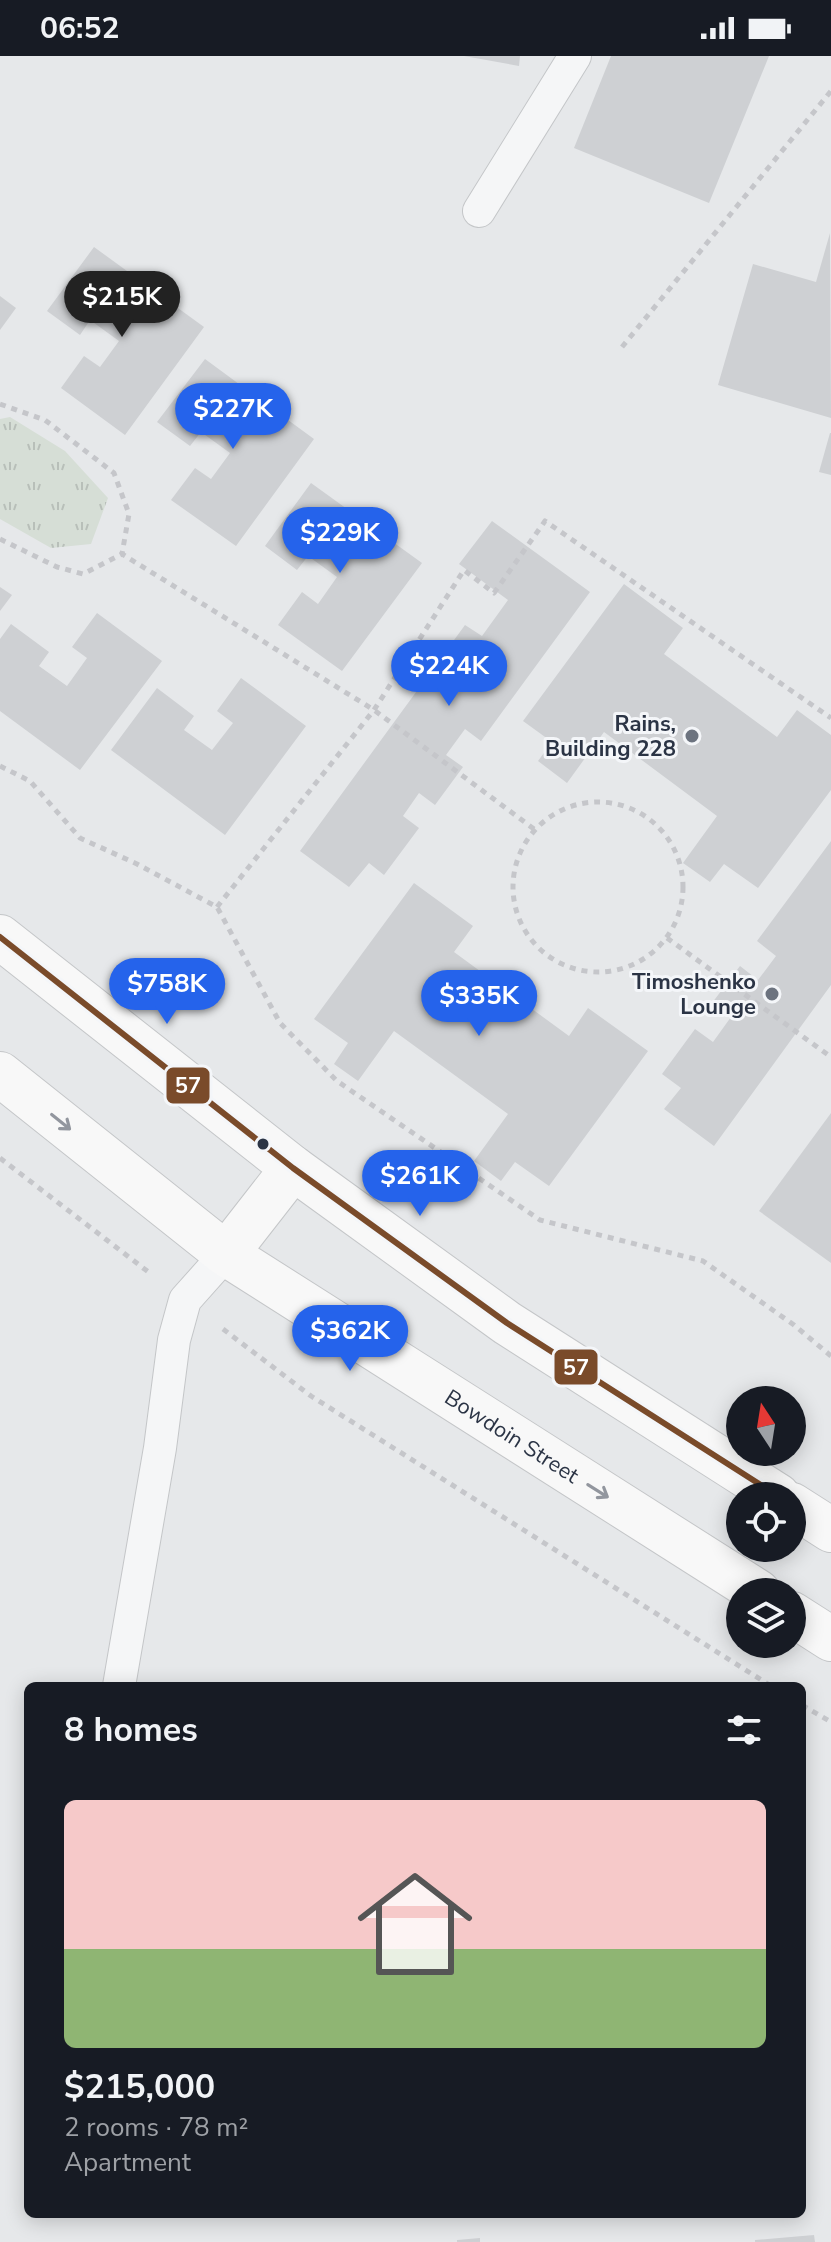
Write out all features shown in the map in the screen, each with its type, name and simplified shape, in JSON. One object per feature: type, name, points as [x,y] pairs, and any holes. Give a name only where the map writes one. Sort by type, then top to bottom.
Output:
[{"type":"street","points":[[0,937],[293,1168],[507,1323],[756,1482]]},
{"type":"street","name":"Bowdoin Street","points":[[0,1074],[226,1254],[736,1578]]},
{"type":"street","points":[[226,1254],[293,1168]]},
{"type":"street","points":[[806,1514],[831,1530]]},
{"type":"street","points":[[806,1623],[831,1639]]},
{"type":"lane","points":[[479,211],[575,56]]},
{"type":"lane","points":[[120,1682],[160,1448],[174,1340],[185,1300],[226,1254]]},
{"type":"path","points":[[622,347],[831,91]]},
{"type":"path","points":[[0,404],[45,420],[114,473],[129,514],[122,554]]},
{"type":"path","points":[[217,907],[374,710],[464,570],[494,593],[545,521],[831,718]]},
{"type":"path","points":[[0,539],[57,567],[83,574],[122,554]]},
{"type":"path","points":[[122,554],[374,710],[534,829]]},
{"type":"path","points":[[0,766],[30,781],[80,838],[137,864],[217,907],[280,1023],[337,1081],[540,1220],[703,1261],[794,1325],[831,1356]]},
{"type":"path","points":[[585,802],[614,802],[642,813],[663,831],[679,855],[684,884],[680,913],[667,938],[647,958],[622,969],[594,973],[567,967],[543,953],[524,932],[514,907],[512,879],[519,852],[534,829],[558,811],[585,802]]},
{"type":"path","points":[[667,938],[831,1057]]},
{"type":"path","points":[[0,1158],[311,1396],[765,1682]]},
{"type":"path","points":[[806,1707],[831,1722]]},
{"type":"green space","points":[[10,417],[65,451],[108,498],[91,544],[51,548],[0,519],[0,419]]},
{"type":"building","points":[[464,56],[520,56],[519,66]]},
{"type":"building","points":[[611,56],[769,56],[709,203],[574,148]]},
{"type":"building","points":[[830,233],[831,418],[718,385],[753,264],[816,282]]},
{"type":"building","points":[[94,247],[204,327],[125,435],[61,388],[84,356],[100,367],[119,341],[90,320],[80,335],[47,311]]},
{"type":"building","points":[[0,296],[16,308],[0,330]]},
{"type":"building","points":[[205,359],[314,439],[236,546],[171,500],[195,468],[211,479],[230,453],[201,432],[190,446],[157,422]]},
{"type":"building","points":[[831,433],[831,475],[819,472]]},
{"type":"building","points":[[311,483],[422,563],[342,671],[278,625],[302,592],[318,604],[337,577],[308,556],[297,570],[265,546]]},
{"type":"building","points":[[492,521],[590,592],[481,741],[465,729],[446,755],[463,767],[435,805],[419,793],[403,816],[419,828],[384,875],[369,863],[349,887],[300,851],[465,625],[482,636],[508,600],[459,564]]},
{"type":"building","name":"Rains, Building 228","points":[[624,584],[683,628],[664,654],[777,737],[797,710],[831,735],[831,790],[758,888],[724,864],[710,882],[683,863],[717,816],[604,732],[567,783],[538,761],[552,742],[523,721]]},
{"type":"building","points":[[0,587],[12,595],[0,611]]},
{"type":"building","points":[[97,613],[162,661],[80,770],[0,711],[0,639],[11,624],[49,652],[39,666],[67,686],[87,658],[72,647]]},
{"type":"building","points":[[241,678],[306,726],[225,835],[111,750],[157,688],[194,716],[184,730],[212,750],[233,723],[217,711]]},
{"type":"building","name":"Timoshenko Lounge","points":[[831,841],[831,985],[714,1146],[664,1109],[681,1088],[662,1074],[695,1029],[713,1042],[731,1017],[712,1003],[740,966],[758,980],[776,956],[757,941]]},
{"type":"building","points":[[414,883],[473,926],[454,952],[569,1036],[588,1008],[648,1051],[549,1186],[515,1162],[501,1181],[474,1161],[508,1114],[394,1031],[358,1081],[334,1064],[348,1043],[314,1019]]},
{"type":"building","points":[[831,1113],[831,1263],[759,1211]]},
{"type":"building","points":[[814,2235],[815,2242],[755,2242],[755,2240]]},
{"type":"building","points":[[480,2238],[480,2242],[457,2242],[457,2240]]},
{"type":"transit line","name":"57","points":[[0,937],[293,1168],[507,1323],[756,1482]]},
{"type":"place","name":"Rains, Building 228","points":[[692,736]]},
{"type":"place","name":"Timoshenko Lounge","points":[[772,994]]}]
